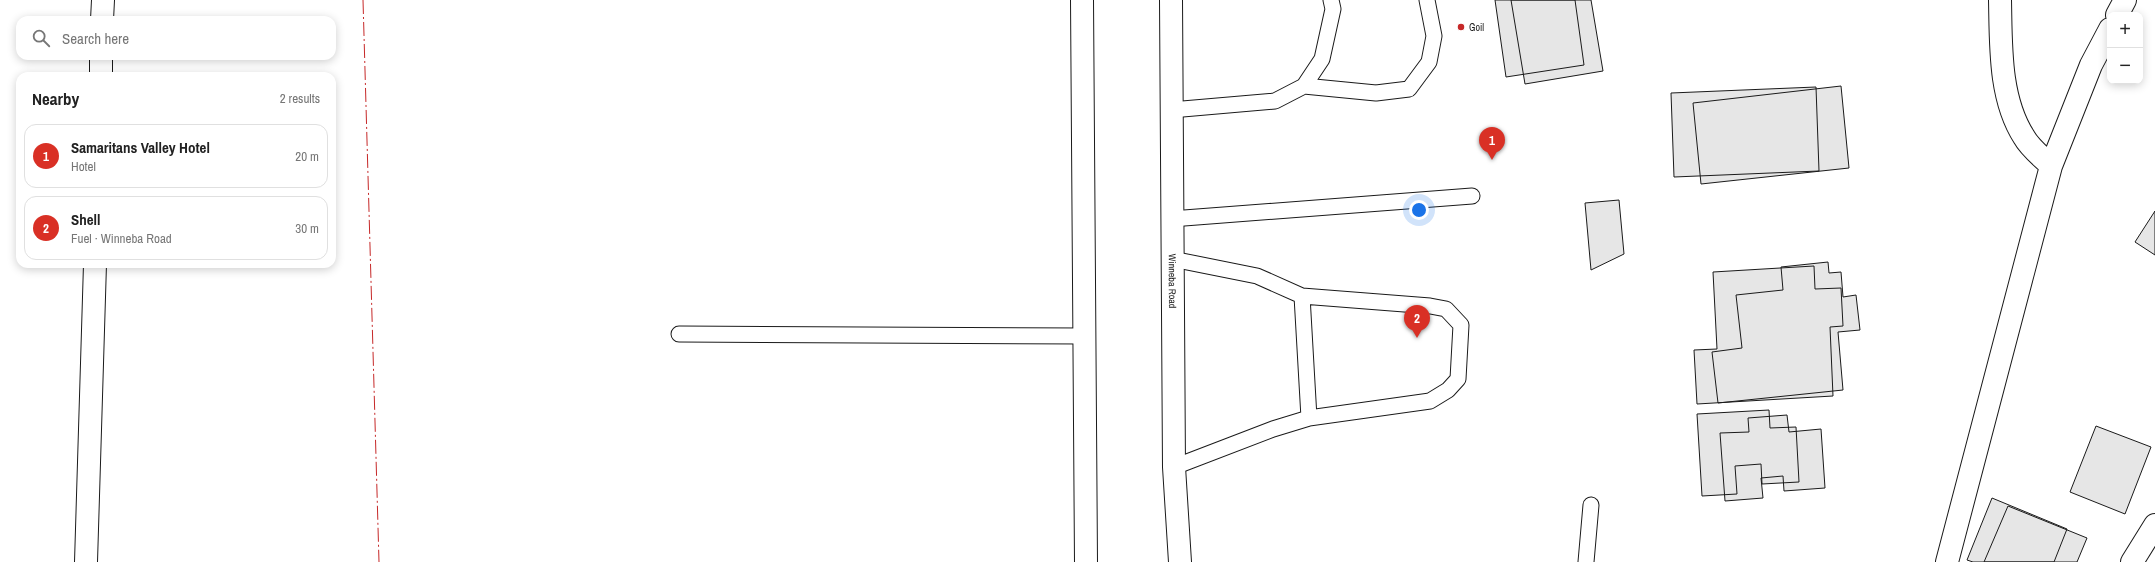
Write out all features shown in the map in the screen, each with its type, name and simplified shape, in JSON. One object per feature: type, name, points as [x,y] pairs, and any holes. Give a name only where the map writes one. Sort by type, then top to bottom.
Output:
[{"type":"main road","points":[[102,16],[103,0]]},
{"type":"main road","points":[[1082,0],[1086,562]]},
{"type":"main road","name":"Winneba Road","points":[[1171,0],[1174,467],[1180,562]]},
{"type":"main road","points":[[2000,0],[2001,49],[2006,86],[2013,116],[2024,138],[2051,166]]},
{"type":"main road","points":[[2119,12],[2125,0]]},
{"type":"main road","points":[[1947,562],[2051,166],[2091,66],[2107,35]]},
{"type":"main road","points":[[101,60],[101,72]]},
{"type":"main road","points":[[86,562],[95,268]]},
{"type":"main road","points":[[2132,562],[2155,525]]},
{"type":"lane","points":[[1171,110],[1276,101],[1304,86],[1322,59],[1333,10],[1331,0]]},
{"type":"lane","points":[[1304,86],[1376,93],[1409,89],[1429,62],[1434,36],[1427,0]]},
{"type":"lane","points":[[1172,219],[1472,196]]},
{"type":"lane","points":[[1172,258],[1257,276],[1302,296],[1430,306],[1446,309],[1461,325],[1458,379],[1448,390],[1430,401],[1309,418],[1273,429],[1174,467]]},
{"type":"lane","points":[[1302,296],[1309,418]]},
{"type":"lane","points":[[679,334],[1084,336]]},
{"type":"lane","points":[[1586,562],[1591,505]]},
{"type":"building","points":[[1495,0],[1575,0],[1584,65],[1506,77]]},
{"type":"building","points":[[1511,0],[1591,0],[1603,71],[1525,84]]},
{"type":"building","points":[[1841,86],[1849,168],[1701,184],[1693,103]]},
{"type":"building","points":[[1816,87],[1819,171],[1674,177],[1671,93]]},
{"type":"building","points":[[1619,200],[1624,254],[1591,270],[1585,203]]},
{"type":"building","points":[[2155,211],[2155,255],[2135,242]]},
{"type":"building","points":[[1828,262],[1829,273],[1841,272],[1843,297],[1856,295],[1860,330],[1838,332],[1843,390],[1718,403],[1712,352],[1742,348],[1736,295],[1783,290],[1781,267]]},
{"type":"building","points":[[1814,266],[1815,289],[1841,288],[1843,326],[1830,327],[1833,396],[1697,404],[1694,350],[1717,349],[1713,272]]},
{"type":"building","points":[[1769,410],[1770,428],[1796,427],[1799,482],[1762,484],[1761,464],[1735,466],[1737,494],[1702,496],[1697,414]]},
{"type":"building","points":[[1787,415],[1789,432],[1821,429],[1825,488],[1784,491],[1783,476],[1761,478],[1763,498],[1725,501],[1720,433],[1749,432],[1748,418]]},
{"type":"building","points":[[2096,426],[2151,447],[2125,514],[2070,492]]},
{"type":"building","points":[[1992,498],[2067,529],[2054,562],[1973,562],[1967,560]]},
{"type":"building","points":[[2008,506],[2087,538],[2077,562],[1984,562]]},
{"type":"power","points":[[363,0],[379,562]]},
{"type":"place","name":"Goil","points":[[1461,27]]},
{"type":"place","name":"Samaritans Valley Hotel","points":[[1492,160]]},
{"type":"place","name":"Shell","points":[[1417,338]]}]
